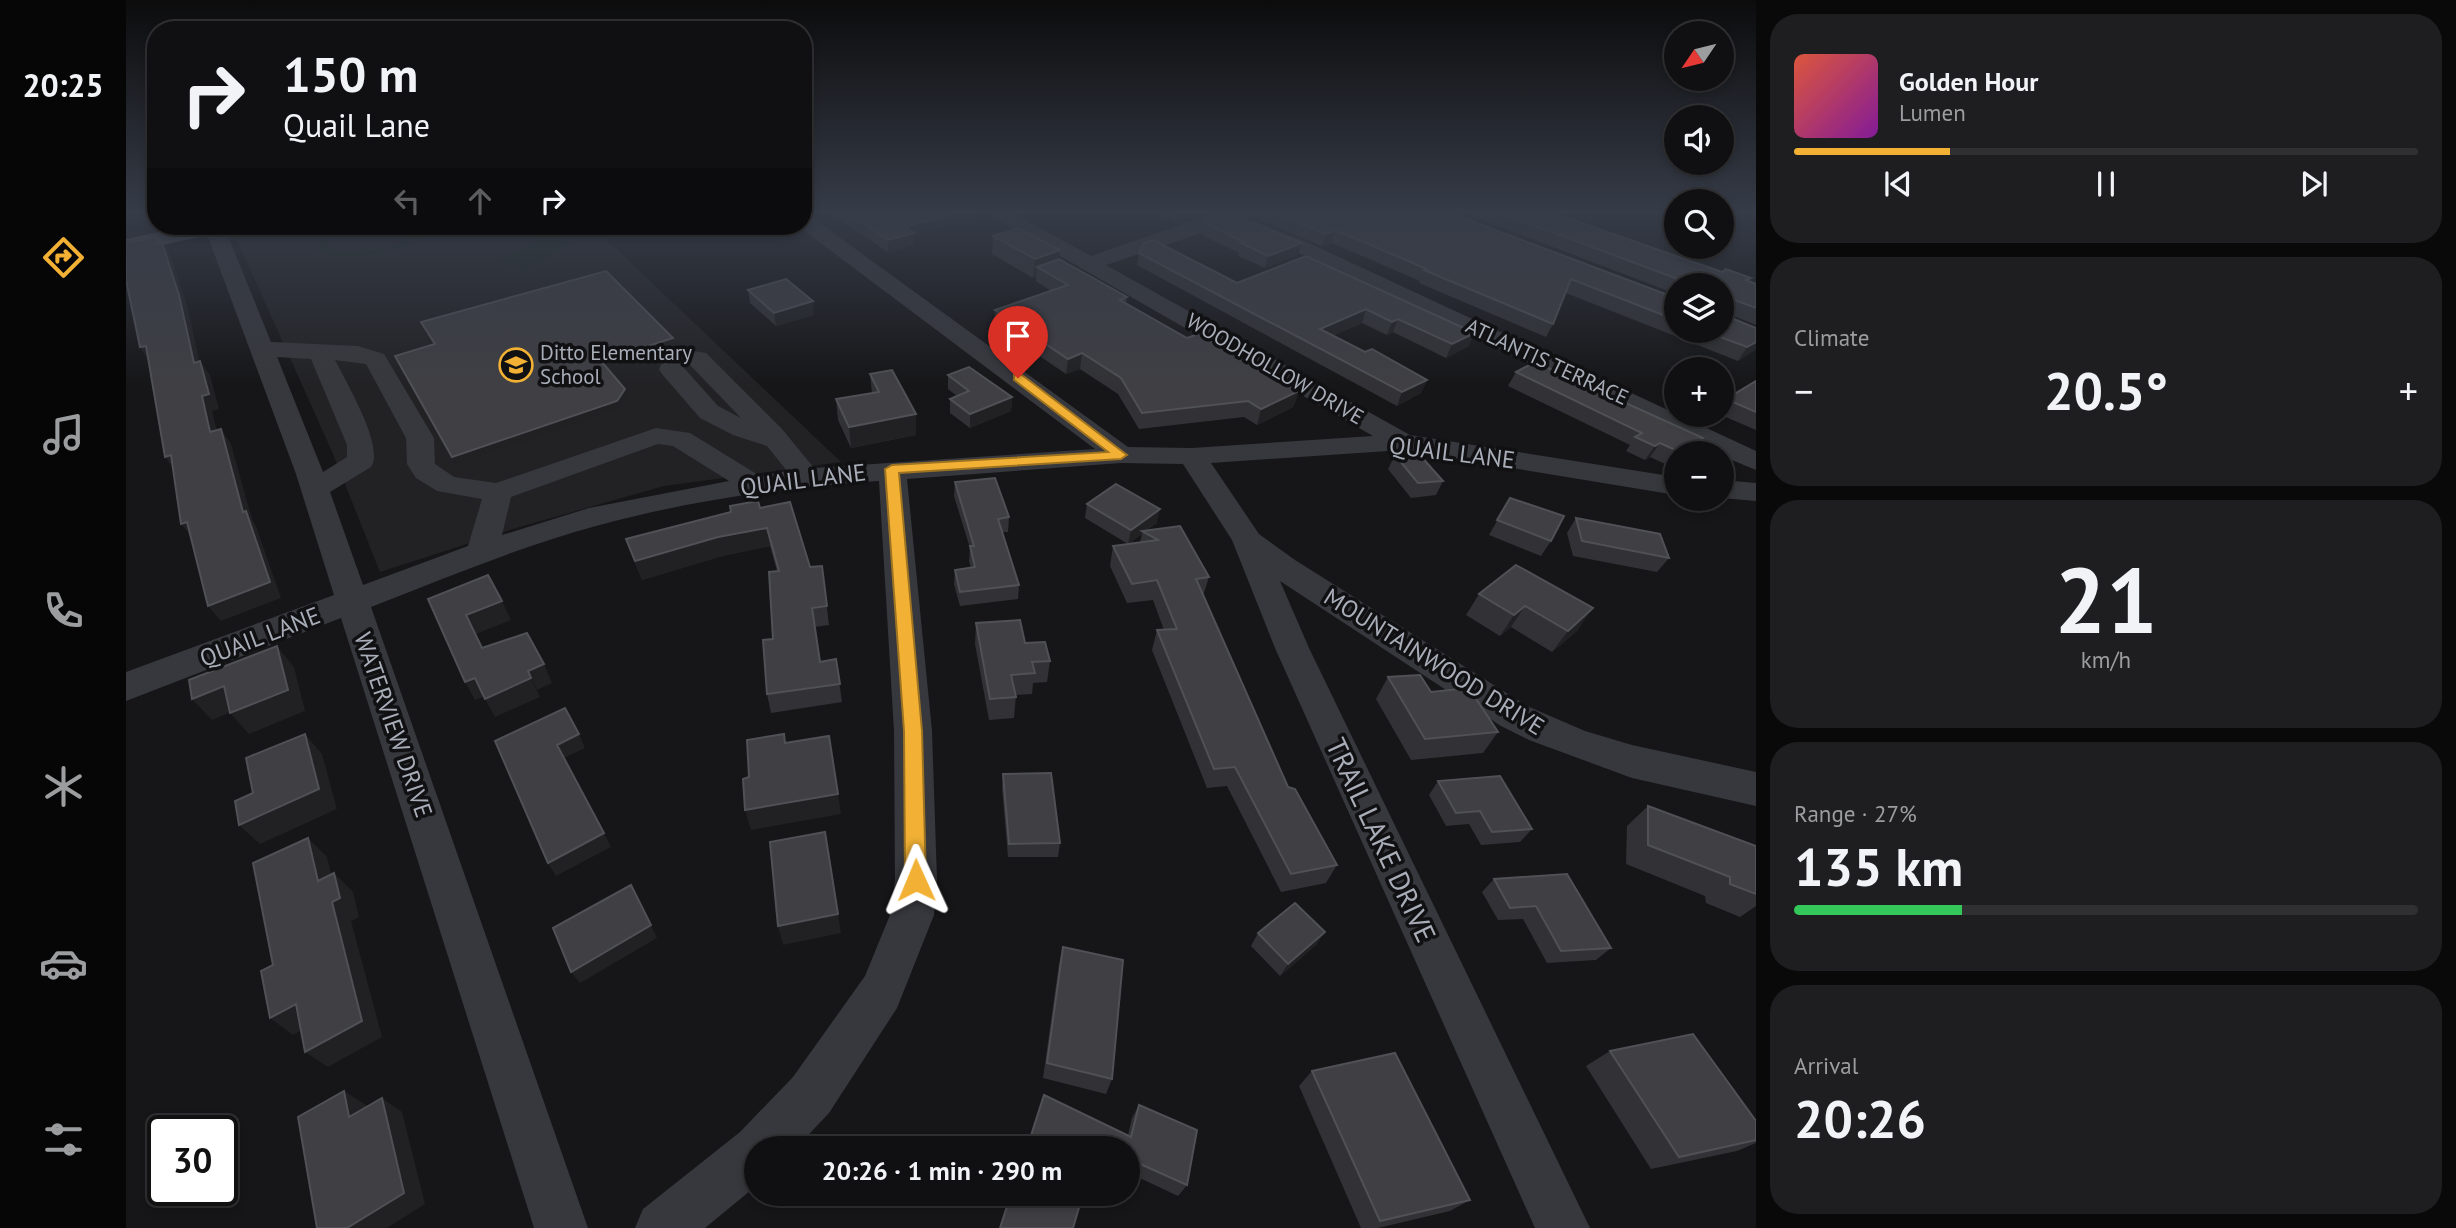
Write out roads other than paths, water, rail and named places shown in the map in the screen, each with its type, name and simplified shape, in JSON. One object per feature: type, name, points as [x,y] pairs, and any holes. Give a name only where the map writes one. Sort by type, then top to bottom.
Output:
[{"type":"street","name":"WATERVIEW DRIVE","points":[[233,271],[315,489],[561,1228]]},
{"type":"street","points":[[872,271],[1121,455]]},
{"type":"street","name":"WOODHOLLOW DRIVE","points":[[1102,271],[1402,442]]},
{"type":"street","name":"ATLANTIS TERRACE","points":[[1354,271],[1756,462]]},
{"type":"street","points":[[261,349],[358,354],[375,359],[420,438],[421,464],[434,480],[447,485],[498,492],[656,436],[680,439],[755,485]]},
{"type":"street","points":[[315,489],[351,470],[361,461],[363,453],[320,352]]},
{"type":"street","points":[[775,440],[807,477]]},
{"type":"street","name":"QUAIL LANE","points":[[126,687],[482,552],[589,518],[807,477],[1121,455],[1192,456],[1402,442],[1664,483]]},
{"type":"street","name":"TRAIL LAKE DRIVE","points":[[1192,456],[1247,539],[1292,648],[1563,1228]]},
{"type":"street","points":[[772,1136],[811,1095],[881,992],[912,915],[916,880],[913,731],[892,469]]},
{"type":"street","points":[[1734,490],[1756,492]]},
{"type":"street","points":[[482,552],[498,492]]},
{"type":"street","name":"MOUNTAINWOOD DRIVE","points":[[1247,539],[1284,568],[1457,679],[1550,734],[1692,778],[1756,789]]},
{"type":"street","points":[[662,1228],[744,1162]]},
{"type":"place","name":"Ditto Elementary School","points":[[516,365]]}]
